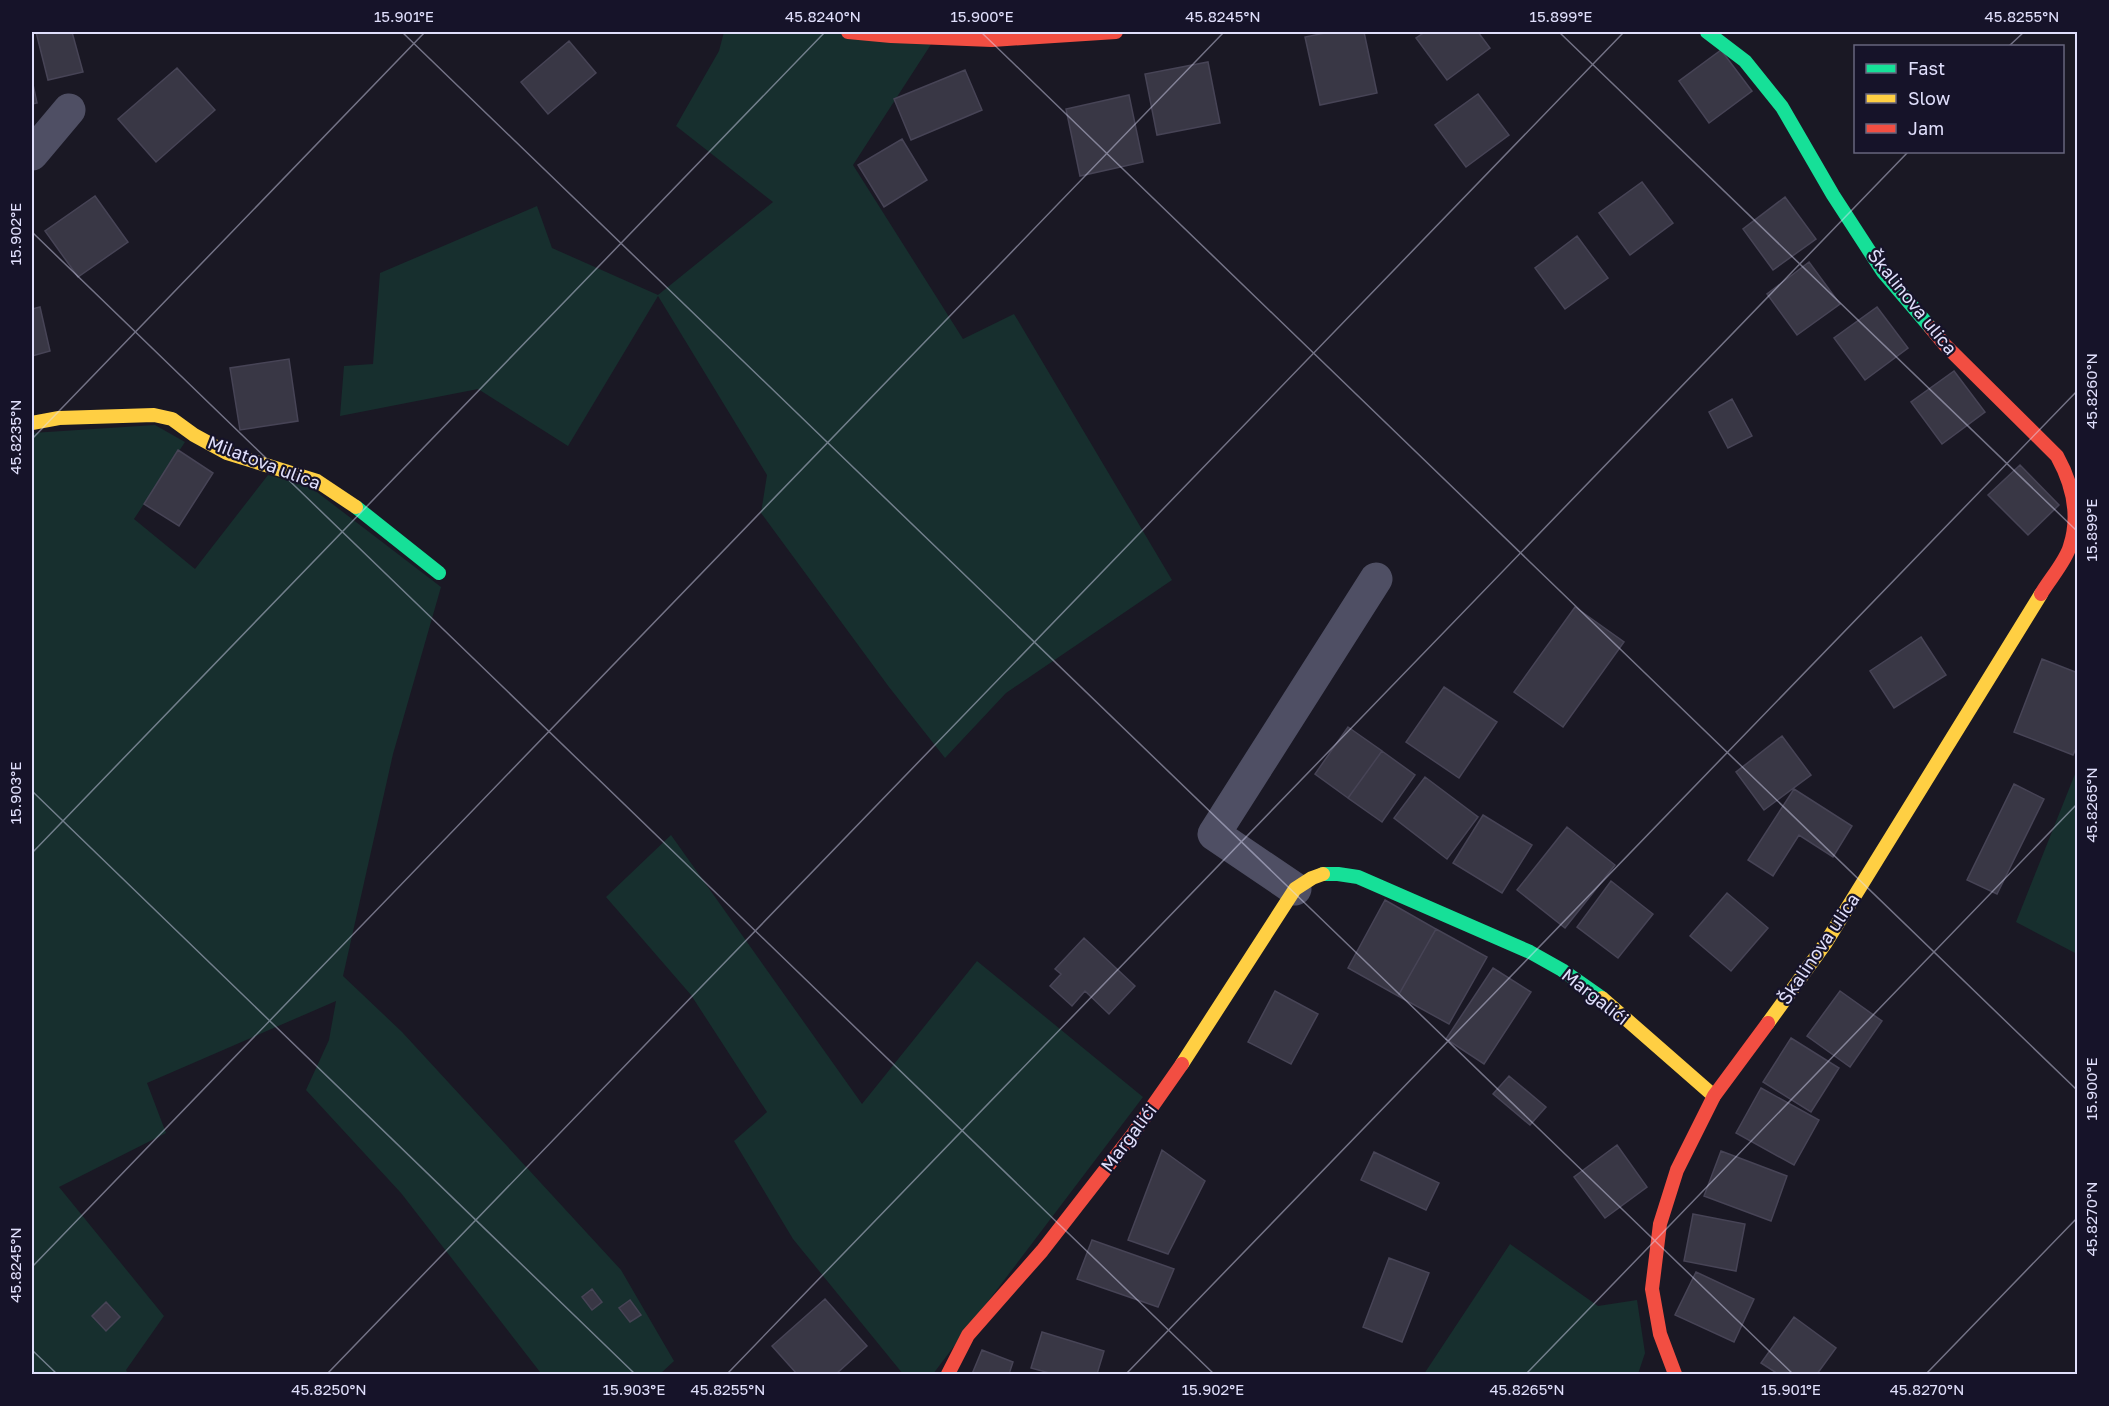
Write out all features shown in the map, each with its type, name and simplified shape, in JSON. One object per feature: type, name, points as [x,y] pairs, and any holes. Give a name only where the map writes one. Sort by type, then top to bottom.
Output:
[{"type":"street","points":[[848,32],[992,40],[1116,32]]},
{"type":"street","name":"Škalinova ulica","points":[[1675,1374],[1660,1334],[1652,1289],[1660,1224],[1677,1170],[1714,1096],[1825,944],[2074,552],[2074,495],[2068,475],[2057,456],[1945,345],[1883,272],[1833,195],[1782,108],[1745,61],[1707,32]]},
{"type":"street","points":[[32,154],[69,110]]},
{"type":"street","name":"Milatova ulica","points":[[32,423],[59,418],[154,415],[171,419],[227,453],[317,480],[359,509],[438,573]]},
{"type":"street","points":[[1295,889],[1214,834],[1376,579]]},
{"type":"street","name":"Margalići","points":[[948,1374],[968,1335],[1042,1251],[1133,1134],[1193,1049],[1295,889],[1316,875],[1335,872],[1358,877],[1530,952],[1592,990],[1714,1096]]},
{"type":"green space","points":[[724,32],[939,32],[853,165],[963,339],[1014,314],[1172,580],[1006,693],[945,758],[889,687],[761,513],[767,475],[658,296],[568,446],[478,389],[340,416],[344,366],[373,364],[380,273],[537,206],[552,248],[658,295],[773,202],[676,126],[719,51]]},
{"type":"green space","points":[[155,425],[185,442],[134,519],[195,569],[268,475],[309,486],[441,587],[393,754],[343,976],[402,1032],[621,1270],[674,1361],[660,1374],[537,1374],[540,1372],[401,1193],[306,1090],[329,1040],[336,1001],[147,1083],[166,1133],[59,1187],[164,1316],[126,1370],[128,1374],[32,1374],[32,433]]},
{"type":"green space","points":[[2077,769],[2077,954],[2016,922]]},
{"type":"green space","points":[[671,835],[862,1104],[977,961],[1143,1097],[933,1374],[903,1374],[793,1239],[734,1141],[767,1112],[691,995],[606,897]]},
{"type":"green space","points":[[1510,1244],[1598,1306],[1637,1300],[1645,1353],[1638,1374],[1424,1374]]},
{"type":"building","points":[[36,32],[72,32],[83,72],[48,80]]},
{"type":"building","points":[[1330,32],[1364,32],[1377,93],[1320,105],[1305,37]]},
{"type":"building","points":[[1425,32],[1478,32],[1490,48],[1447,80],[1416,38]]},
{"type":"building","points":[[569,41],[596,73],[548,114],[521,82]]},
{"type":"building","points":[[1721,50],[1752,91],[1709,123],[1679,81]]},
{"type":"building","points":[[1208,62],[1220,123],[1157,135],[1145,74]]},
{"type":"building","points":[[177,68],[215,110],[156,162],[118,119]]},
{"type":"building","points":[[965,70],[982,110],[911,140],[894,99]]},
{"type":"building","points":[[32,80],[37,103],[32,104]]},
{"type":"building","points":[[1478,94],[1509,135],[1466,167],[1435,125]]},
{"type":"building","points":[[1129,95],[1143,162],[1080,176],[1066,109]]},
{"type":"building","points":[[902,139],[927,180],[884,207],[858,165]]},
{"type":"building","points":[[1642,182],[1673,223],[1630,255],[1599,213]]},
{"type":"building","points":[[95,196],[128,242],[78,277],[45,231]]},
{"type":"building","points":[[1785,197],[1816,239],[1773,270],[1743,229]]},
{"type":"building","points":[[1577,236],[1608,278],[1565,309],[1535,268]]},
{"type":"building","points":[[1809,262],[1840,304],[1797,335],[1767,294]]},
{"type":"building","points":[[40,307],[50,351],[32,356],[32,309]]},
{"type":"building","points":[[1877,307],[1908,348],[1865,380],[1834,338]]},
{"type":"building","points":[[289,359],[298,421],[240,430],[230,368]]},
{"type":"building","points":[[1954,371],[1985,412],[1942,444],[1911,402]]},
{"type":"building","points":[[1732,399],[1752,436],[1728,448],[1709,412]]},
{"type":"building","points":[[178,450],[213,473],[179,526],[144,504]]},
{"type":"building","points":[[2020,465],[2059,505],[2028,535],[1988,495]]},
{"type":"building","points":[[1575,607],[1624,642],[1563,727],[1514,692]]},
{"type":"building","points":[[1921,637],[1946,675],[1894,708],[1870,671]]},
{"type":"building","points":[[2042,659],[2078,673],[2078,744],[2073,755],[2014,732]]},
{"type":"building","points":[[1444,687],[1497,722],[1459,778],[1406,742]]},
{"type":"building","points":[[1348,727],[1382,751],[1348,798],[1315,774]]},
{"type":"building","points":[[1782,736],[1811,775],[1764,810],[1736,772]]},
{"type":"building","points":[[1382,751],[1415,775],[1382,822],[1348,798]]},
{"type":"building","points":[[1425,777],[1478,817],[1447,859],[1394,818]]},
{"type":"building","points":[[2014,784],[2044,799],[1997,894],[1967,880]]},
{"type":"building","points":[[1794,789],[1852,826],[1833,857],[1799,835],[1773,876],[1748,860]]},
{"type":"building","points":[[1483,815],[1532,845],[1502,893],[1453,863]]},
{"type":"building","points":[[1567,827],[1615,865],[1565,928],[1517,890]]},
{"type":"building","points":[[1611,881],[1653,914],[1618,958],[1577,927]]},
{"type":"building","points":[[1727,893],[1768,928],[1731,971],[1690,936]]},
{"type":"building","points":[[1385,900],[1436,929],[1398,996],[1348,968]]},
{"type":"building","points":[[1436,929],[1487,957],[1449,1024],[1398,996]]},
{"type":"building","points":[[1084,938],[1135,986],[1109,1014],[1085,991],[1072,1006],[1050,986],[1061,974],[1055,969]]},
{"type":"building","points":[[1493,968],[1531,992],[1484,1064],[1446,1039]]},
{"type":"building","points":[[1275,991],[1318,1014],[1291,1064],[1248,1042]]},
{"type":"building","points":[[1840,991],[1882,1021],[1850,1067],[1807,1036]]},
{"type":"building","points":[[1791,1038],[1839,1068],[1811,1112],[1763,1082]]},
{"type":"building","points":[[1509,1076],[1546,1107],[1530,1125],[1493,1094]]},
{"type":"building","points":[[1761,1088],[1819,1120],[1794,1165],[1736,1133]]},
{"type":"building","points":[[1617,1145],[1647,1187],[1605,1218],[1574,1177]]},
{"type":"building","points":[[1162,1150],[1205,1181],[1168,1254],[1128,1240]]},
{"type":"building","points":[[1721,1151],[1787,1176],[1771,1221],[1704,1196]]},
{"type":"building","points":[[1374,1152],[1439,1183],[1426,1210],[1361,1180]]},
{"type":"building","points":[[1693,1214],[1745,1224],[1736,1271],[1684,1261]]},
{"type":"building","points":[[1092,1240],[1174,1269],[1158,1307],[1077,1279]]},
{"type":"building","points":[[1389,1258],[1429,1273],[1402,1342],[1363,1327]]},
{"type":"building","points":[[1696,1272],[1754,1299],[1734,1342],[1675,1315]]},
{"type":"building","points":[[592,1289],[602,1302],[592,1310],[582,1297]]},
{"type":"building","points":[[825,1299],[867,1346],[836,1374],[797,1374],[772,1346]]},
{"type":"building","points":[[630,1300],[641,1315],[630,1322],[619,1308]]},
{"type":"building","points":[[106,1302],[120,1317],[106,1331],[92,1316]]},
{"type":"building","points":[[1794,1317],[1836,1348],[1817,1374],[1778,1374],[1761,1363]]},
{"type":"building","points":[[1042,1332],[1104,1351],[1097,1374],[1053,1374],[1031,1368]]},
{"type":"building","points":[[982,1350],[1013,1362],[1009,1374],[972,1374]]},
{"type":"traffic: fast","points":[[1707,32],[1745,61],[1782,107],[1833,195],[1883,272],[1930,327]]},
{"type":"traffic: fast","points":[[356,507],[439,573]]},
{"type":"traffic: fast","points":[[1323,874],[1358,877],[1530,952],[1562,970],[1602,998]]},
{"type":"traffic: slow","points":[[32,423],[59,418],[154,415],[172,419],[194,435],[227,453],[317,481],[356,507]]},
{"type":"traffic: slow","points":[[1768,1023],[1825,944],[2041,594]]},
{"type":"traffic: slow","points":[[1182,1064],[1295,889],[1323,874]]},
{"type":"traffic: slow","points":[[1602,998],[1714,1096]]},
{"type":"traffic: jam","points":[[848,32],[992,40],[1116,32]]},
{"type":"traffic: jam","points":[[1930,327],[1945,345],[2057,456],[2067,477],[2073,500],[2073,534],[2065,558],[2041,594]]},
{"type":"traffic: jam","points":[[1675,1374],[1660,1334],[1652,1289],[1660,1224],[1677,1170],[1714,1096],[1768,1023]]},
{"type":"traffic: jam","points":[[948,1374],[968,1335],[1042,1251],[1133,1134],[1182,1064]]}]
